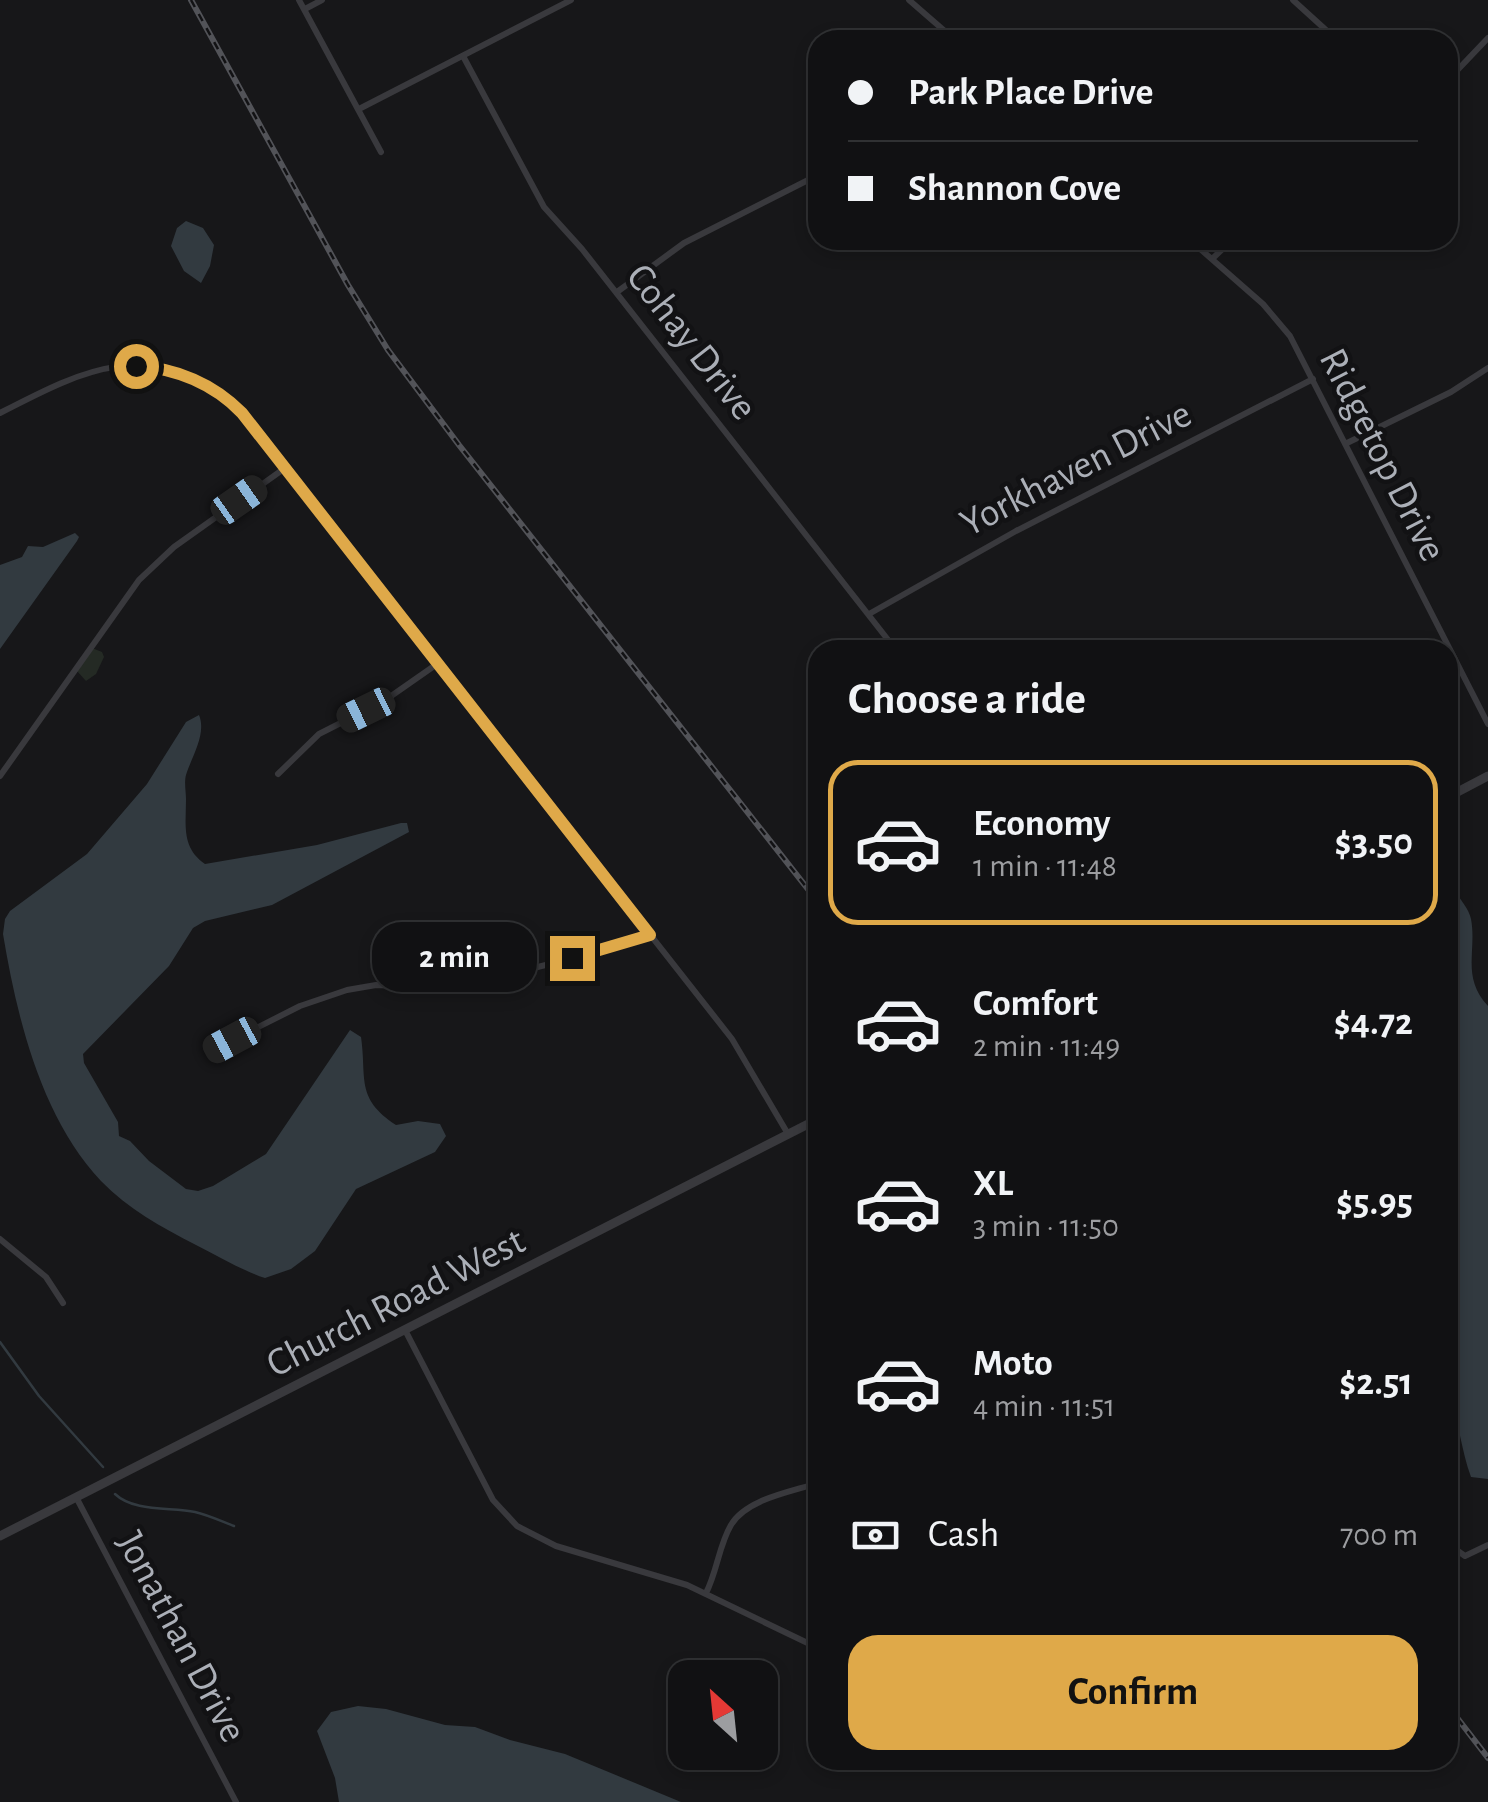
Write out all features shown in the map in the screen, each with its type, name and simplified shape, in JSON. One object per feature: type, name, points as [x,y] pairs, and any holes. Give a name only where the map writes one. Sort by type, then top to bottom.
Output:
[{"type":"street","points":[[299,0],[381,152]]},
{"type":"street","points":[[304,9],[322,0]]},
{"type":"street","points":[[359,109],[571,0]]},
{"type":"street","points":[[909,0],[944,30]]},
{"type":"street","points":[[1293,0],[1326,30]]},
{"type":"street","points":[[1458,70],[1488,38]]},
{"type":"street","name":"Cohay Drive","points":[[464,56],[544,207],[616,292],[888,640]]},
{"type":"street","points":[[616,292],[684,243],[808,181]]},
{"type":"street","name":"Ridgetop Drive","points":[[1202,250],[1275,316],[1313,379],[1445,640]]},
{"type":"street","points":[[1212,259],[1221,250]]},
{"type":"street","points":[[0,412],[68,378],[102,367],[136,366],[169,370],[201,383],[235,406],[732,1039],[788,1134]]},
{"type":"street","points":[[1345,444],[1451,392],[1488,368]]},
{"type":"street","name":"Yorkhaven Drive","points":[[869,614],[1000,540],[1313,379]]},
{"type":"street","points":[[0,776],[117,607],[146,572],[174,547],[285,468]]},
{"type":"street","points":[[278,774],[319,734],[384,701],[437,664]]},
{"type":"street","name":"Ridgetop Drive","points":[[1458,665],[1488,724]]},
{"type":"street","points":[[1458,792],[1488,776]]},
{"type":"street","points":[[211,1051],[300,1006],[347,990],[376,985],[441,988],[468,984],[632,943],[650,935]]},
{"type":"street","name":"Church Road West","points":[[0,1536],[808,1124]]},
{"type":"street","points":[[0,1239],[46,1277],[63,1303]]},
{"type":"street","points":[[405,1330],[492,1500],[510,1521],[556,1546],[673,1580],[808,1643]]},
{"type":"street","points":[[706,1594],[729,1529],[739,1515],[756,1504],[808,1486]]},
{"type":"street","name":"Jonathan Drive","points":[[76,1497],[236,1802]]},
{"type":"street","points":[[1458,1551],[1465,1556],[1488,1544]]},
{"type":"shaded area","points":[[186,221],[203,228],[214,245],[210,266],[201,283],[184,271],[171,246],[177,228]]},
{"type":"shaded area","points":[[75,533],[77,541],[0,649],[0,565],[22,557],[28,546],[43,547]]},
{"type":"shaded area","points":[[92,648],[104,657],[96,674],[86,681],[77,671]]},
{"type":"shaded area","points":[[199,715],[200,738],[185,778],[186,826],[192,851],[205,864],[317,845],[401,823],[407,823],[409,832],[272,905],[205,921],[193,928],[169,966],[83,1054],[84,1063],[118,1122],[119,1136],[186,1189],[198,1191],[213,1186],[266,1154],[350,1030],[361,1037],[365,1086],[374,1106],[396,1125],[418,1121],[440,1124],[446,1136],[435,1152],[356,1189],[315,1251],[291,1269],[265,1278],[146,1217],[111,1191],[80,1155],[47,1097],[35,1065],[3,934],[10,911],[87,854],[147,784],[186,722]]},
{"type":"shaded area","points":[[1458,896],[1470,915],[1475,985],[1488,1006],[1488,1479],[1471,1477],[1458,1426]]},
{"type":"shaded area","points":[[358,1706],[386,1709],[445,1725],[475,1727],[565,1754],[681,1802],[339,1802],[335,1778],[317,1731],[331,1712]]},
{"type":"waterway","points":[[0,1342],[39,1396],[103,1467]]},
{"type":"waterway","points":[[115,1494],[132,1504],[195,1512],[234,1526]]},
{"type":"railway","points":[[191,0],[388,350],[808,889]]},
{"type":"railway","points":[[1458,1719],[1488,1758]]},
{"type":"route","points":[[136,366],[178,372],[214,390],[242,413],[650,935],[572,958]]}]
